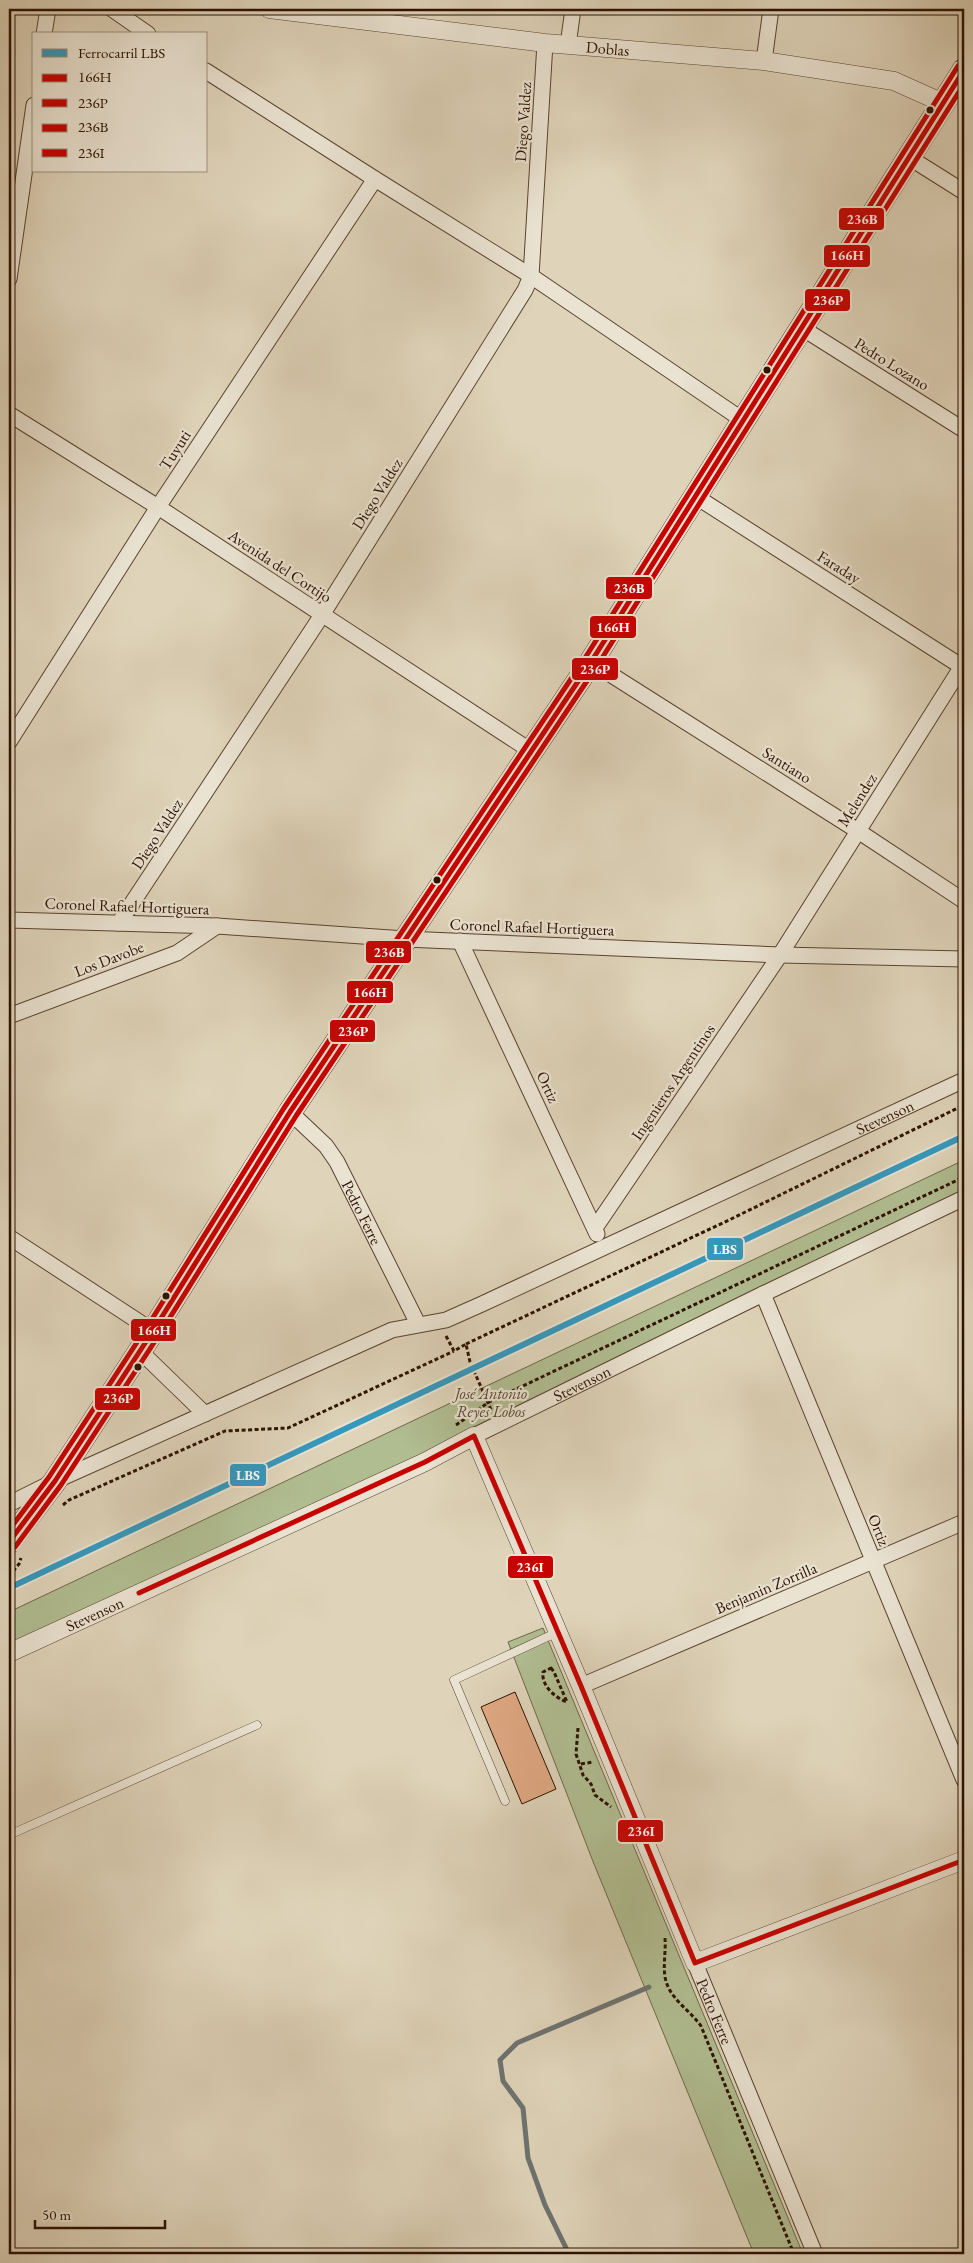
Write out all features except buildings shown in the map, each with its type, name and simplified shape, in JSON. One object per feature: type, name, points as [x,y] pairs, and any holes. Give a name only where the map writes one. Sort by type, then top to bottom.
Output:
[{"type":"main road","points":[[16,1546],[55,1481],[153,1331],[290,1112],[590,662],[964,70]]},
{"type":"street","points":[[44,32],[48,9]]},
{"type":"street","points":[[112,9],[145,32]]},
{"type":"street","name":"Doblas","points":[[269,9],[334,13],[545,43],[764,61],[894,81],[943,103]]},
{"type":"street","points":[[568,45],[573,9]]},
{"type":"street","points":[[764,61],[771,9]]},
{"type":"street","name":"Diego Valdez","points":[[120,923],[322,614],[525,290],[531,276],[545,43]]},
{"type":"street","points":[[208,72],[531,276],[744,421]]},
{"type":"street","points":[[9,279],[32,119]]},
{"type":"street","points":[[910,158],[964,192]]},
{"type":"street","name":"Tuyuti","points":[[9,742],[158,507],[375,179]]},
{"type":"street","name":"Pedro Lozano","points":[[802,328],[964,430]]},
{"type":"street","name":"Avenida del Cortijo","points":[[9,414],[158,507],[531,751]]},
{"type":"street","name":"Faraday","points":[[695,496],[964,666]]},
{"type":"street","name":"Santiano","points":[[590,662],[858,831],[964,901]]},
{"type":"street","name":"Melendez","points":[[780,954],[964,666]]},
{"type":"street","name":"Coronel Rafael Hortiguera","points":[[9,920],[217,926],[405,939],[780,954],[964,959]]},
{"type":"street","name":"Los Davobe","points":[[9,1016],[177,952],[217,926]]},
{"type":"street","name":"Ortiz","points":[[460,941],[603,1247]]},
{"type":"street","name":"Ingenieros Argentinos","points":[[595,1228],[780,954]]},
{"type":"street","name":"Stevenson","points":[[9,1504],[55,1481],[392,1330],[446,1320],[964,1080]]},
{"type":"street","name":"Pedro Ferre","points":[[290,1112],[326,1146],[336,1162],[418,1324]]},
{"type":"street","name":"Stevenson","points":[[9,1653],[426,1462],[495,1425],[964,1198]]},
{"type":"street","points":[[9,1237],[153,1331]]},
{"type":"street","name":"Ortiz","points":[[763,1294],[964,1780]]},
{"type":"street","points":[[140,1351],[205,1414]]},
{"type":"street","name":"Pedro Ferre","points":[[474,1436],[558,1632],[815,2254]]},
{"type":"street","name":"Benjamin Zorrilla","points":[[580,1686],[964,1522]]},
{"type":"street","points":[[694,1963],[964,1860]]},
{"type":"lane","points":[[505,1801],[454,1680],[558,1632]]},
{"type":"lane","points":[[9,1835],[257,1725]]},
{"type":"path","points":[[57,1511],[69,1500],[225,1431],[288,1428],[729,1220],[964,1105]]},
{"type":"path","points":[[463,1418],[489,1402],[964,1177]]},
{"type":"path","points":[[438,1321],[454,1351]]},
{"type":"path","points":[[466,1344],[470,1362],[489,1402],[495,1425]]},
{"type":"path","points":[[9,1576],[19,1564],[16,1546]]},
{"type":"path","points":[[567,1702],[553,1694],[542,1677],[543,1672],[551,1668],[554,1672],[571,1710]]},
{"type":"path","points":[[574,1719],[582,1736]]},
{"type":"path","points":[[578,1728],[576,1750],[583,1775],[591,1784],[595,1795],[611,1807]]},
{"type":"path","points":[[589,1754],[596,1771]]},
{"type":"path","points":[[580,1764],[593,1762]]},
{"type":"path","points":[[608,1798],[615,1816]]},
{"type":"path","points":[[664,1935],[667,1986],[701,2026],[794,2254]]},
{"type":"green space","name":"José Antonio Reyes Lobos","points":[[964,1160],[964,1193],[477,1429],[9,1648],[9,1612]]},
{"type":"green space","points":[[543,1628],[803,2254],[754,2254],[594,1864],[508,1642]]},
{"type":"waterway","points":[[569,2254],[545,2205],[528,2158],[523,2108],[503,2081],[500,2060],[517,2043],[649,1987]]},
{"type":"rail line","name":"LBS","points":[[9,1588],[964,1136]]},
{"type":"transit line","name":"236B","points":[[9,1530],[49,1477],[147,1327],[284,1108],[585,658],[958,66]]},
{"type":"transit line","name":"166H","points":[[9,1542],[55,1481],[153,1331],[290,1112],[591,662],[964,70]]},
{"type":"transit line","name":"236P","points":[[15,1547],[61,1485],[159,1335],[296,1116],[597,666],[964,84]]},
{"type":"transit line","name":"236I","points":[[474,1436],[581,1686],[695,1963]]},
{"type":"transit line","name":"236I","points":[[139,1593],[425,1462],[474,1436]]},
{"type":"transit line","name":"236I","points":[[695,1963],[964,1860]]}]
